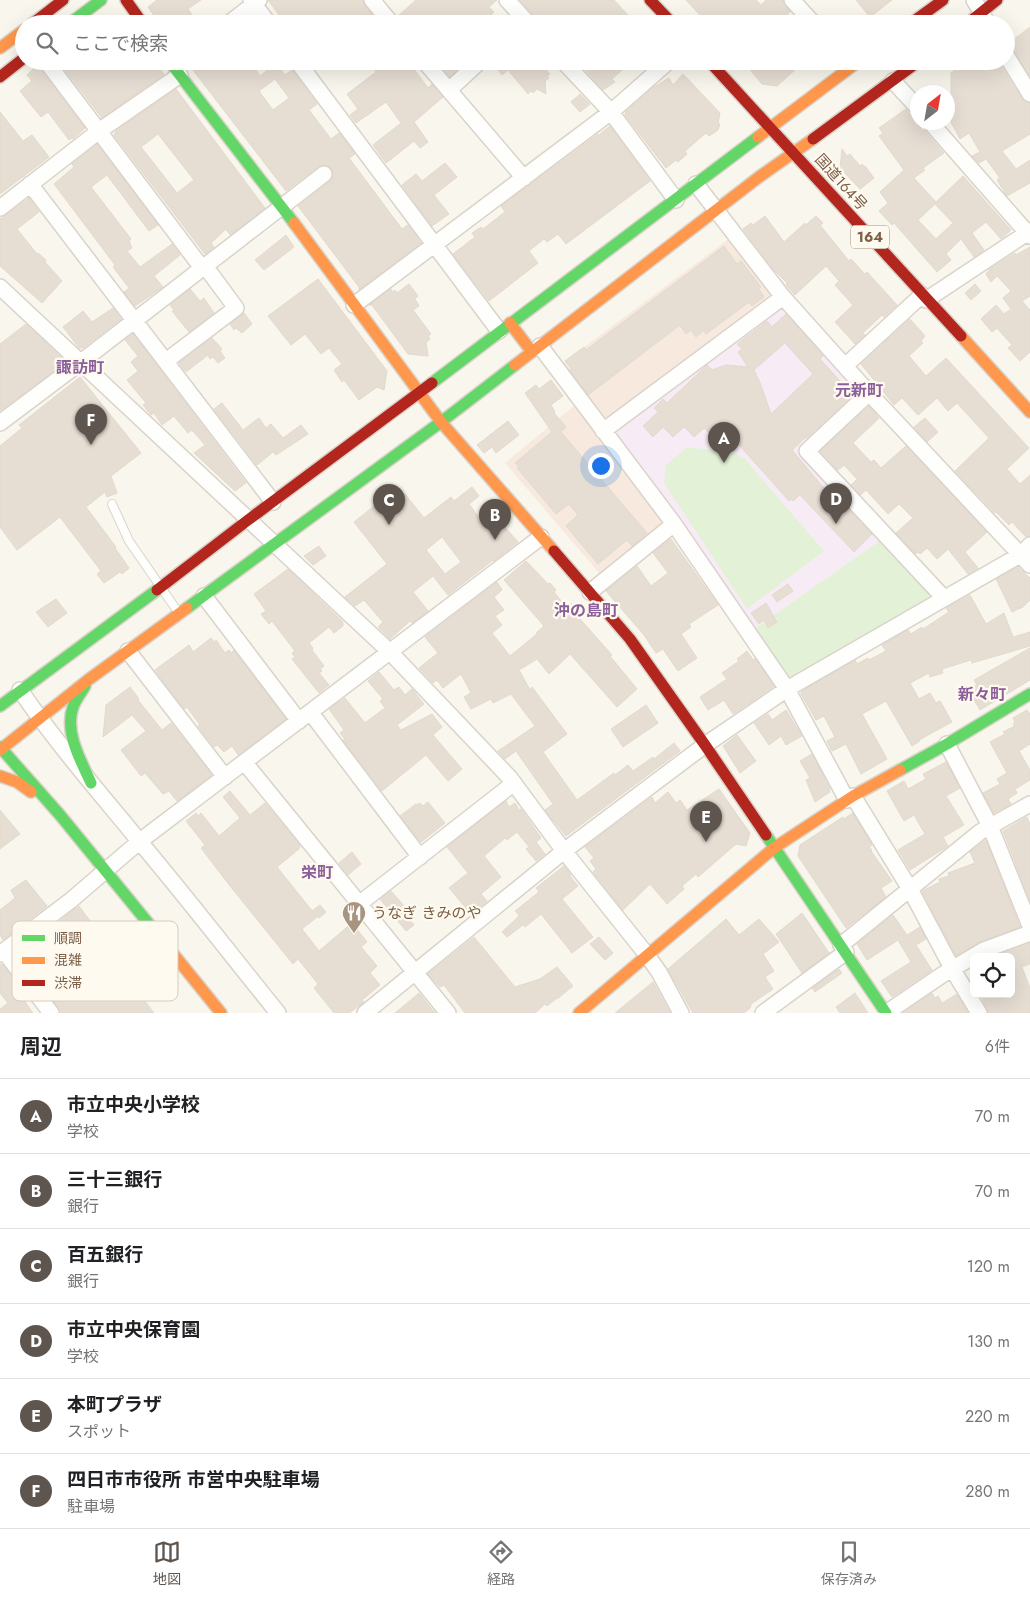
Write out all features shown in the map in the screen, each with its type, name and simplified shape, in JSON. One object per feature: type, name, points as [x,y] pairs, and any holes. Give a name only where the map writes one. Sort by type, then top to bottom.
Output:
[{"type":"main road","points":[[44,15],[63,0]]},
{"type":"main road","points":[[81,15],[101,0]]},
{"type":"main road","points":[[126,0],[137,15]]},
{"type":"main road","points":[[650,0],[664,15]]},
{"type":"main road","points":[[922,15],[943,0]]},
{"type":"main road","points":[[981,12],[997,0]]},
{"type":"main road","points":[[0,48],[15,37]]},
{"type":"main road","points":[[0,77],[15,65]]},
{"type":"main road","points":[[178,70],[441,422],[630,639],[706,745],[886,1013]]},
{"type":"main road","name":"国道164号","points":[[717,70],[1030,412]]},
{"type":"main road","points":[[0,706],[162,587],[248,520],[676,200],[844,70]]},
{"type":"main road","points":[[146,921],[60,815],[1,748],[88,680],[441,422],[716,210],[907,70]]},
{"type":"main road","points":[[505,327],[536,349]]},
{"type":"main road","points":[[88,680],[72,709],[71,722],[77,750],[91,783]]},
{"type":"main road","points":[[579,1013],[774,848],[850,798],[1030,694]]},
{"type":"main road","points":[[0,776],[17,782],[60,815]]},
{"type":"main road","points":[[178,960],[221,1013]]},
{"type":"street","points":[[372,0],[384,15]]},
{"type":"street","points":[[506,0],[520,15]]},
{"type":"street","points":[[792,0],[806,15]]},
{"type":"street","points":[[239,15],[255,1],[264,15]]},
{"type":"street","points":[[53,70],[236,308],[166,361]]},
{"type":"street","points":[[0,208],[98,131],[170,70]]},
{"type":"street","points":[[304,70],[434,245],[505,327]]},
{"type":"street","points":[[432,70],[524,178]]},
{"type":"street","points":[[449,90],[471,70]]},
{"type":"street","points":[[571,70],[611,112],[676,200]]},
{"type":"street","points":[[354,305],[611,112],[659,70]]},
{"type":"street","points":[[1015,70],[1030,94]]},
{"type":"street","points":[[893,81],[910,99]]},
{"type":"street","points":[[845,366],[924,298],[1029,233],[937,130]]},
{"type":"street","points":[[0,422],[81,362],[324,174]]},
{"type":"street","points":[[30,184],[273,502]]},
{"type":"street","points":[[365,1013],[564,852],[706,745],[787,689],[944,598],[1027,555],[870,393],[783,297],[696,184]]},
{"type":"street","points":[[0,287],[390,652],[514,783],[564,852],[647,955],[659,972],[681,1013]]},
{"type":"street","points":[[603,431],[783,297]]},
{"type":"street","points":[[536,349],[603,431],[674,524],[787,689],[850,798],[910,889],[953,970],[979,1013]]},
{"type":"street","points":[[870,393],[808,451],[944,598]]},
{"type":"street","points":[[590,592],[674,524]]},
{"type":"street","points":[[44,921],[140,841],[541,537]]},
{"type":"street","points":[[204,596],[420,857]]},
{"type":"street","points":[[128,651],[225,777]]},
{"type":"street","points":[[20,690],[39,718],[278,1013]]},
{"type":"street","points":[[946,744],[990,826],[1030,926]]},
{"type":"street","points":[[245,762],[448,1013]]},
{"type":"street","points":[[359,904],[514,783]]},
{"type":"street","points":[[762,1013],[843,948],[910,889],[980,832],[1030,804]]},
{"type":"street","points":[[886,1013],[942,975],[984,950],[1030,933]]},
{"type":"street","points":[[12,945],[2,953],[12,965]]},
{"type":"street","points":[[41,1001],[51,1013]]},
{"type":"lane","points":[[112,504],[129,541],[179,614]]},
{"type":"shaded area","points":[[730,238],[771,291],[770,297],[610,417],[603,417],[563,363]]},
{"type":"shaded area","points":[[779,307],[785,308],[861,393],[799,451],[882,539],[754,629],[617,436],[617,429]]},
{"type":"shaded area","points":[[575,405],[662,521],[600,574],[505,463]]},
{"type":"green space","points":[[687,447],[733,453],[744,458],[824,551],[747,609],[664,483],[666,465]]},
{"type":"green space","points":[[882,539],[931,591],[930,598],[793,678],[787,676],[754,629]]},
{"type":"building","points":[[157,0],[201,0],[188,9],[192,15],[154,15],[148,7]]},
{"type":"building","points":[[268,0],[363,0],[365,6],[372,15],[279,15]]},
{"type":"building","points":[[416,0],[497,0],[489,7],[494,12],[491,15],[399,15]]},
{"type":"building","points":[[520,0],[614,0],[628,15],[578,14],[533,15]]},
{"type":"building","points":[[686,0],[756,0],[761,5],[766,0],[782,0],[790,12],[787,15],[700,15]]},
{"type":"building","points":[[856,0],[892,0],[873,15],[868,15]]},
{"type":"building","points":[[1030,27],[1030,76],[1015,52],[1015,38]]},
{"type":"building","points":[[32,70],[41,70],[85,128],[73,139],[69,140],[48,112],[41,117],[20,91],[32,81],[27,75]]},
{"type":"building","points":[[65,70],[161,70],[164,74],[102,118]]},
{"type":"building","points":[[193,70],[256,70],[260,76],[267,70],[281,70],[285,75],[292,70],[317,104],[309,110],[331,139],[339,133],[355,154],[349,158],[402,229],[408,225],[421,243],[359,290],[359,287],[298,206],[333,177],[332,169],[327,165],[319,166],[286,191]],"holes":[[[275,79],[289,98],[273,110],[259,91]]]},
{"type":"building","points":[[375,70],[415,70],[428,88],[432,84],[443,97],[414,122],[428,142],[420,148],[414,141],[386,163],[373,145],[401,123],[386,102],[356,123],[350,115],[358,109],[347,94],[376,72]]},
{"type":"building","points":[[444,70],[457,70],[450,77]]},
{"type":"building","points":[[498,70],[508,70],[502,75]]},
{"type":"building","points":[[508,70],[547,70],[550,74],[547,76],[549,78],[545,81],[546,94],[537,89],[533,93],[531,91],[528,94]]},
{"type":"building","points":[[586,70],[622,70],[612,79],[615,82],[603,90]]},
{"type":"building","points":[[750,70],[795,70],[777,86],[762,84]]},
{"type":"building","points":[[955,70],[1004,70],[1022,99],[1030,103],[1030,134],[1002,151],[1016,169],[1030,160],[1030,183],[1007,196],[997,180],[1000,178],[986,159],[979,163],[972,156],[980,152],[969,133],[960,139],[955,130],[955,85],[951,85],[951,73]]},
{"type":"building","points":[[683,74],[720,113],[718,123],[720,124],[718,130],[709,136],[706,133],[685,151],[687,154],[678,162],[676,160],[666,168],[625,115],[626,111],[654,87],[669,78],[673,85]]},
{"type":"building","points":[[176,89],[265,208],[230,235],[226,229],[211,243],[214,247],[205,254],[114,135],[116,131]],"holes":[[[158,134],[194,180],[177,193],[141,147]]]},
{"type":"building","points":[[580,94],[590,104],[580,112],[571,102]]},
{"type":"building","points":[[906,109],[910,114],[910,130],[924,130],[944,153],[923,168],[925,170],[914,178],[936,202],[963,176],[1011,230],[1001,239],[986,222],[972,233],[984,250],[974,257],[961,239],[946,254],[951,260],[937,272],[894,223],[892,225],[879,211],[888,203],[880,192],[904,170],[879,136],[883,133],[879,128]],"holes":[[[935,204],[953,223],[936,239],[918,220]]]},
{"type":"building","points":[[0,112],[23,141],[32,135],[49,157],[0,194]]},
{"type":"building","points":[[610,126],[650,181],[566,244],[558,234],[547,242],[544,239],[529,251],[538,263],[489,301],[453,254],[475,237],[472,233],[481,227],[483,229],[505,212],[501,206]]},
{"type":"building","points":[[97,144],[158,225],[149,231],[107,175],[91,187],[131,239],[129,241],[132,248],[127,251],[140,267],[172,244],[180,255],[154,276],[163,287],[135,306],[124,292],[129,288],[113,267],[115,265],[54,184],[74,167],[72,164]]},
{"type":"building","points":[[842,149],[847,156],[850,154],[860,166],[862,164],[865,166],[874,178],[860,189],[840,168]]},
{"type":"building","points":[[445,163],[457,177],[434,195],[449,214],[432,226],[402,185],[416,174],[422,181]]},
{"type":"building","points":[[29,198],[39,212],[17,229],[37,254],[46,260],[45,262],[62,281],[42,303],[0,266],[0,219]]},
{"type":"building","points":[[765,216],[784,242],[805,223],[806,225],[816,216],[823,223],[820,225],[849,261],[851,259],[865,274],[867,272],[897,305],[884,317],[882,315],[863,333],[865,335],[855,344],[835,322],[853,305],[835,285],[839,281],[826,266],[795,295],[743,229],[751,223],[753,225]]},
{"type":"building","points":[[286,235],[294,247],[264,270],[255,260]]},
{"type":"building","points":[[724,246],[737,264],[741,261],[761,287],[759,289],[764,297],[752,306],[749,302],[706,334],[704,330],[696,337],[691,330],[686,334],[680,325],[588,395],[565,361],[584,347],[586,350]]},
{"type":"building","points":[[1030,247],[1030,296],[1022,301],[1030,310],[1030,352],[1020,361],[1008,348],[1012,345],[997,328],[992,332],[981,319],[996,305],[1004,314],[1011,309],[1003,298],[1011,291],[997,276],[991,282],[986,274],[990,269],[1015,253],[1016,255]]},
{"type":"building","points":[[318,279],[387,371],[384,390],[377,387],[359,400],[344,380],[342,382],[334,370],[342,364],[329,348],[321,354],[305,334],[291,345],[268,316]]},
{"type":"building","points":[[409,284],[418,296],[415,299],[419,306],[413,310],[431,334],[428,336],[430,339],[426,342],[428,356],[408,354],[372,305],[369,305],[391,289],[397,293]]},
{"type":"building","points":[[975,284],[981,291],[971,300],[965,293]]},
{"type":"building","points":[[190,289],[200,301],[204,298],[214,313],[189,332],[172,311],[174,310],[170,305]]},
{"type":"building","points":[[113,308],[121,319],[83,348],[79,348],[63,327],[83,311],[92,322]]},
{"type":"building","points":[[244,313],[252,324],[242,333],[236,328],[234,330],[230,324]]},
{"type":"building","points":[[786,314],[822,354],[823,356],[820,359],[853,395],[792,450],[828,493],[831,491],[872,534],[854,552],[800,495],[793,501],[791,499],[789,501],[731,436],[721,445],[704,428],[694,437],[684,427],[673,437],[663,427],[653,437],[643,426],[658,412],[654,408],[663,399],[667,403],[707,365],[712,370],[726,365],[748,367],[738,352],[742,349],[737,344],[767,321],[772,327]],"holes":[[[785,343],[813,374],[771,414],[754,370]]]},
{"type":"building","points":[[910,319],[925,336],[921,341],[923,343],[909,356],[926,376],[946,358],[1029,448],[1007,469],[1020,484],[1030,475],[1030,536],[1026,537],[1012,522],[1009,525],[995,513],[955,471],[989,438],[957,403],[948,411],[937,398],[918,415],[902,398],[894,405],[861,364]]},
{"type":"building","points":[[26,324],[66,362],[0,411],[0,344]]},
{"type":"building","points":[[133,334],[246,483],[235,491],[194,453],[205,445],[192,430],[188,433],[174,416],[162,425],[154,413],[151,415],[143,405],[146,403],[127,380],[138,371],[131,362],[138,356],[125,340]]},
{"type":"building","points":[[212,338],[222,349],[220,351],[225,358],[218,363],[213,357],[210,359],[208,355],[186,372],[179,363]]},
{"type":"building","points":[[80,377],[141,453],[111,476],[117,493],[107,497],[105,492],[86,507],[129,568],[122,574],[120,572],[104,583],[97,574],[101,571],[60,517],[17,550],[0,527],[0,446],[22,428],[19,425]]},
{"type":"building","points":[[551,380],[563,396],[551,405],[554,413],[566,427],[561,432],[647,533],[632,546],[627,540],[598,564],[566,526],[578,515],[569,504],[556,514],[517,468],[519,467],[515,463],[552,432],[525,393],[536,385],[539,389]]},
{"type":"building","points":[[222,403],[243,430],[259,418],[266,428],[271,424],[283,438],[301,425],[308,434],[276,455],[273,452],[257,465],[214,409]]},
{"type":"building","points":[[869,406],[879,418],[853,443],[871,462],[874,460],[881,468],[906,446],[987,532],[965,552],[978,568],[975,570],[968,574],[948,549],[937,559],[927,548],[920,554],[918,552],[916,554],[896,533],[913,518],[899,504],[888,514],[866,490],[860,495],[851,485],[857,479],[844,465],[838,470],[820,451]]},
{"type":"building","points":[[925,418],[938,432],[927,442],[914,427]]},
{"type":"building","points":[[508,421],[519,435],[496,453],[492,447],[484,453],[477,445]]},
{"type":"building","points":[[472,487],[479,496],[469,504],[485,526],[496,517],[518,542],[448,595],[433,576],[413,592],[428,611],[412,623],[410,621],[390,639],[378,627],[383,622],[364,600],[355,606],[345,597],[387,564],[354,522],[393,491],[398,499],[405,494],[424,518],[451,497],[454,501]],"holes":[[[442,537],[461,562],[445,574],[426,550]]]},
{"type":"building","points":[[671,539],[718,605],[689,624],[691,627],[681,634],[697,658],[678,671],[663,649],[656,653],[644,635],[606,591],[637,566],[651,586],[668,573],[653,553]]},
{"type":"building","points":[[319,546],[326,556],[313,565],[304,556]]},
{"type":"building","points":[[526,561],[548,584],[550,583],[556,590],[554,592],[566,607],[571,603],[580,619],[612,655],[610,656],[637,689],[617,707],[570,654],[549,674],[537,659],[519,670],[530,690],[532,687],[567,734],[543,752],[577,800],[614,773],[615,775],[628,765],[633,771],[653,757],[654,759],[674,743],[680,751],[566,836],[545,810],[553,804],[516,751],[505,759],[498,751],[535,726],[511,694],[493,703],[491,699],[471,709],[464,697],[471,693],[461,674],[443,688],[437,680],[433,683],[419,668],[438,653],[425,637],[497,582],[502,590],[494,597],[504,610],[495,616],[502,625],[492,633],[510,656],[537,634],[544,626],[504,580]]},
{"type":"building","points":[[1018,567],[1030,578],[1030,600],[1023,607],[1012,612],[996,579]]},
{"type":"building","points":[[288,569],[343,622],[343,626],[334,633],[329,627],[309,643],[324,666],[320,669],[322,671],[319,673],[329,685],[319,693],[292,659],[295,657],[292,653],[295,651],[272,621],[269,624],[261,614],[266,611],[254,594]]},
{"type":"building","points":[[788,584],[793,591],[777,602],[772,595]]},
{"type":"building","points":[[970,595],[986,624],[1004,613],[1013,637],[1030,632],[1030,646],[972,663],[971,660],[942,669],[943,673],[930,677],[929,673],[910,683],[919,699],[930,693],[936,703],[940,701],[952,722],[919,740],[912,746],[886,701],[862,714],[887,759],[861,774],[846,744],[832,751],[827,741],[835,737],[824,716],[816,720],[801,694],[802,691],[855,660],[857,664],[886,651],[882,645],[908,630],[911,634],[922,627],[923,629],[949,612],[946,608]]},
{"type":"building","points":[[56,599],[67,613],[48,627],[36,612]]},
{"type":"building","points":[[766,603],[777,622],[768,628],[764,620],[759,624],[751,613]]},
{"type":"building","points":[[211,638],[214,642],[216,640],[225,653],[229,650],[231,653],[234,650],[286,719],[238,755],[232,746],[224,752],[217,745],[214,747],[198,726],[200,725],[187,707],[184,709],[155,670],[189,645],[193,652]]},
{"type":"building","points":[[1030,648],[1030,680],[980,710],[968,690],[977,685],[974,680]]},
{"type":"building","points":[[747,651],[753,660],[755,658],[774,686],[733,714],[724,700],[708,710],[700,697],[727,679],[722,673],[739,661],[737,659]]},
{"type":"building","points":[[379,672],[394,690],[399,687],[405,695],[412,689],[424,704],[397,725],[401,730],[432,714],[442,727],[433,735],[462,769],[448,781],[426,755],[382,791],[343,740],[345,739],[340,733],[344,730],[329,709],[345,698],[365,723],[385,708],[380,701],[383,699],[368,681]]},
{"type":"building","points":[[130,687],[162,730],[171,723],[212,775],[177,801],[169,791],[163,794],[145,773],[141,776],[121,750],[146,731],[132,715],[103,737],[106,705]]},
{"type":"building","points":[[646,705],[658,723],[623,747],[611,729]]},
{"type":"building","points":[[786,710],[802,736],[786,745],[781,736],[769,745],[754,723],[768,714],[772,720]]},
{"type":"building","points":[[1027,710],[1030,714],[1030,744],[1019,751],[1030,770],[1030,780],[1015,789],[1017,793],[1008,799],[1011,804],[994,813],[983,793],[1000,784],[997,779],[1007,773],[990,742],[1015,726],[1013,718]]},
{"type":"building","points":[[737,735],[756,761],[740,773],[723,746]]},
{"type":"building","points":[[812,754],[830,789],[830,792],[815,802],[806,780],[810,778],[800,761]]},
{"type":"building","points":[[946,762],[960,788],[946,796],[964,825],[943,837],[948,846],[910,870],[898,850],[925,834],[914,815],[904,821],[887,791],[904,781],[908,789],[926,779],[923,774]]},
{"type":"building","points":[[719,789],[750,833],[746,846],[736,844],[698,877],[696,874],[682,886],[684,889],[667,904],[650,884],[623,910],[593,872],[596,869],[590,861],[594,858],[585,847],[652,797],[655,803],[668,792],[676,803],[680,800],[687,810]]},
{"type":"building","points":[[230,791],[250,815],[265,803],[299,844],[300,848],[277,867],[317,917],[302,929],[319,951],[352,923],[367,942],[361,947],[377,966],[370,973],[380,985],[362,1000],[364,1002],[349,1013],[334,1013],[314,988],[318,984],[298,959],[293,964],[201,848],[205,845],[186,821],[196,813],[198,816],[201,813],[219,836],[240,818],[223,797]]},
{"type":"building","points":[[506,801],[509,807],[515,803],[519,810],[521,809],[541,838],[536,842],[545,854],[536,861],[526,849],[529,847],[517,832],[507,840],[505,838],[484,856],[501,877],[481,894],[487,901],[471,914],[449,888],[468,873],[447,847]]},
{"type":"building","points":[[428,802],[445,823],[421,842],[400,816],[416,804],[420,803],[423,806]]},
{"type":"building","points":[[0,810],[20,834],[0,849]]},
{"type":"building","points":[[853,813],[872,845],[869,847],[871,851],[892,881],[881,888],[886,897],[846,928],[798,856],[800,845],[843,817],[844,819]]},
{"type":"building","points":[[1027,817],[1030,825],[1030,901],[1003,831]]},
{"type":"building","points":[[986,840],[1020,927],[981,941],[956,956],[922,891],[940,882],[939,879],[949,876],[948,873],[975,863],[970,852]]},
{"type":"building","points":[[352,852],[361,864],[348,875],[339,863]]},
{"type":"building","points":[[564,866],[578,886],[562,899],[593,937],[572,953],[541,914],[525,927],[523,925],[507,937],[502,932],[519,915],[515,911],[539,892],[536,888]]},
{"type":"building","points":[[26,880],[47,906],[28,921],[12,921],[12,933],[3,940],[0,935],[0,910],[15,898],[11,890]]},
{"type":"building","points":[[391,891],[412,915],[408,918],[414,925],[406,931],[380,899]]},
{"type":"building","points":[[320,905],[326,912],[319,918],[312,911]]},
{"type":"building","points":[[79,906],[90,921],[60,921]]},
{"type":"building","points":[[802,913],[829,953],[802,973],[776,934]]},
{"type":"building","points":[[893,915],[907,935],[920,927],[926,939],[916,945],[932,970],[892,997],[881,981],[911,962],[898,940],[867,960],[857,944]]},
{"type":"building","points":[[726,919],[739,935],[759,919],[779,942],[763,954],[774,971],[765,977],[773,989],[751,1004],[750,1008],[744,1013],[693,1013],[668,969]]},
{"type":"building","points":[[474,937],[515,987],[540,979],[557,967],[573,986],[547,1006],[545,1004],[535,1013],[465,1013],[444,985],[440,987],[428,974]]},
{"type":"building","points":[[599,937],[613,953],[605,960],[590,944]]},
{"type":"building","points":[[1030,943],[1030,964],[1022,967],[1030,988],[1030,1013],[989,1013],[982,998],[1015,998],[1015,953],[1003,953]]},
{"type":"building","points":[[0,964],[12,977],[12,1001],[24,1001],[33,1013],[0,1013],[0,1009],[8,1003],[0,993]]},
{"type":"building","points":[[839,969],[842,973],[815,992],[812,988]]},
{"type":"building","points":[[653,982],[670,1013],[615,1013]]},
{"type":"building","points":[[419,993],[435,1013],[395,1013]]},
{"type":"building","points":[[855,993],[868,1013],[840,1013],[836,1007]]},
{"type":"building","points":[[932,993],[935,998],[938,996],[942,1003],[957,994],[968,1013],[903,1013]]},
{"type":"building","points":[[53,1001],[145,1001],[154,1013],[61,1013]]},
{"type":"traffic: fast","points":[[81,15],[101,0]]},
{"type":"traffic: fast","points":[[176,70],[294,223]]},
{"type":"traffic: fast","points":[[432,383],[758,137]]},
{"type":"traffic: fast","points":[[187,608],[441,422],[515,365]]},
{"type":"traffic: fast","points":[[0,706],[157,590]]},
{"type":"traffic: fast","points":[[85,686],[73,707],[71,726],[75,746],[91,783]]},
{"type":"traffic: fast","points":[[900,770],[1030,694]]},
{"type":"traffic: fast","points":[[0,747],[60,815],[146,921]]},
{"type":"traffic: fast","points":[[766,835],[886,1013]]},
{"type":"traffic: slow","points":[[0,48],[15,37]]},
{"type":"traffic: slow","points":[[758,137],[847,70]]},
{"type":"traffic: slow","points":[[515,365],[759,177],[813,139]]},
{"type":"traffic: slow","points":[[294,223],[441,422],[554,551]]},
{"type":"traffic: slow","points":[[510,323],[532,352]]},
{"type":"traffic: slow","points":[[961,336],[1030,412]]},
{"type":"traffic: slow","points":[[0,750],[88,680],[187,608]]},
{"type":"traffic: slow","points":[[579,1013],[774,848],[853,796],[900,770]]},
{"type":"traffic: slow","points":[[0,776],[17,782],[31,792]]},
{"type":"traffic: slow","points":[[178,960],[221,1013]]},
{"type":"traffic: jam","points":[[44,15],[63,0]]},
{"type":"traffic: jam","points":[[126,0],[137,15]]},
{"type":"traffic: jam","points":[[650,0],[664,15]]},
{"type":"traffic: jam","points":[[922,15],[943,0]]},
{"type":"traffic: jam","points":[[978,15],[997,0]]},
{"type":"traffic: jam","points":[[0,77],[15,65]]},
{"type":"traffic: jam","points":[[717,70],[961,336]]},
{"type":"traffic: jam","points":[[813,139],[907,70]]},
{"type":"traffic: jam","points":[[157,590],[432,383]]},
{"type":"traffic: jam","points":[[554,551],[630,639],[766,835]]},
{"type":"place","name":"四日市市役所 市営中央駐車場","points":[[91,445]]},
{"type":"place","name":"市立中央小学校","points":[[724,463]]},
{"type":"place","name":"市立中央保育園","points":[[836,524]]},
{"type":"place","name":"百五銀行","points":[[389,525]]},
{"type":"place","name":"三十三銀行","points":[[495,540]]},
{"type":"place","name":"本町プラザ","points":[[706,842]]},
{"type":"place","name":"うなぎ きみのや","points":[[354,934]]},
{"type":"district","name":"諏訪町","points":[[80,367]]},
{"type":"district","name":"元新町","points":[[859,390]]},
{"type":"district","name":"沖の島町","points":[[586,610]]},
{"type":"district","name":"新々町","points":[[982,694]]},
{"type":"district","name":"栄町","points":[[317,872]]}]
